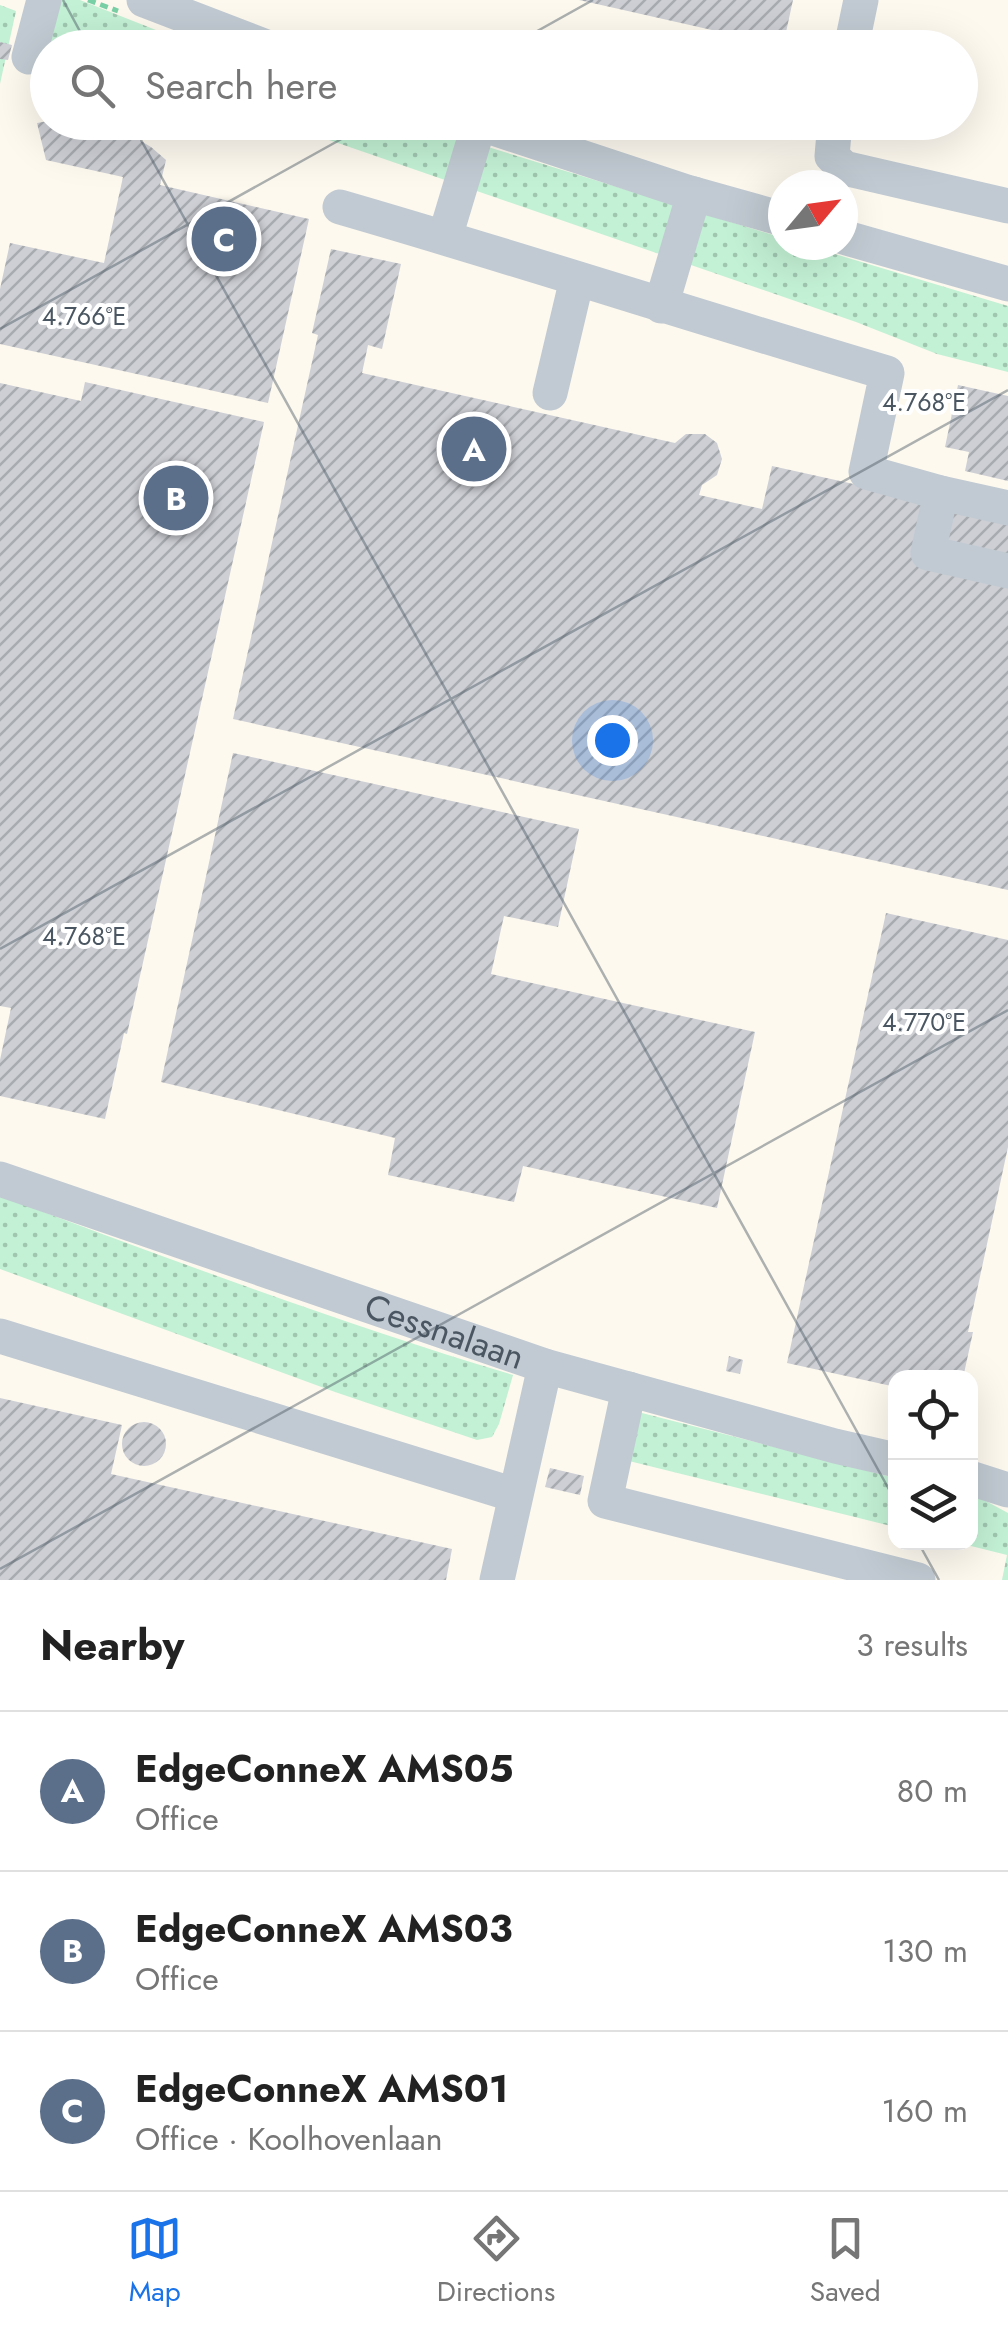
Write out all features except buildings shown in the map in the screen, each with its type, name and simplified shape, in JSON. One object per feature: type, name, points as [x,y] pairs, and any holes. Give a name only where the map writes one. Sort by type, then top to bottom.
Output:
[{"type":"street","points":[[36,30],[44,0]]},
{"type":"street","points":[[144,0],[222,30]]},
{"type":"street","points":[[855,30],[861,0]]},
{"type":"street","points":[[445,237],[472,140]]},
{"type":"street","points":[[529,140],[768,216]]},
{"type":"street","points":[[833,140],[832,156],[844,168],[1008,206]]},
{"type":"street","points":[[661,306],[694,194]]},
{"type":"street","points":[[340,207],[887,373],[866,472],[1008,508]]},
{"type":"street","points":[[858,241],[1008,284]]},
{"type":"street","points":[[550,393],[577,279]]},
{"type":"street","points":[[941,493],[928,553],[1008,571]]},
{"type":"street","name":"Cessnalaan","points":[[0,1179],[545,1366],[888,1458]]},
{"type":"street","points":[[0,1336],[515,1495]]},
{"type":"street","points":[[497,1580],[545,1366]]},
{"type":"street","points":[[629,1389],[605,1502],[918,1580]]},
{"type":"shaded area","points":[[0,0],[1008,0],[1008,1552],[1002,1580],[0,1580]]},
{"type":"green space","points":[[57,0],[80,0],[156,30],[49,30]]},
{"type":"green space","points":[[0,5],[16,11],[0,84]]},
{"type":"green space","points":[[329,140],[465,140],[768,233],[768,260],[855,260],[1008,306],[1008,372],[937,354],[856,322]]},
{"type":"green space","points":[[0,1196],[319,1312],[513,1375],[499,1424],[492,1437],[477,1440],[0,1269]]},
{"type":"green space","points":[[638,1412],[888,1476],[888,1525],[625,1460]]},
{"type":"green space","points":[[978,1499],[1008,1513],[1008,1580],[1002,1580],[1007,1555],[978,1548]]},
{"type":"place","name":"EdgeConneX AMS01","points":[[224,239]]},
{"type":"place","name":"EdgeConneX AMS05","points":[[474,449]]},
{"type":"place","name":"EdgeConneX AMS03","points":[[176,498]]}]
